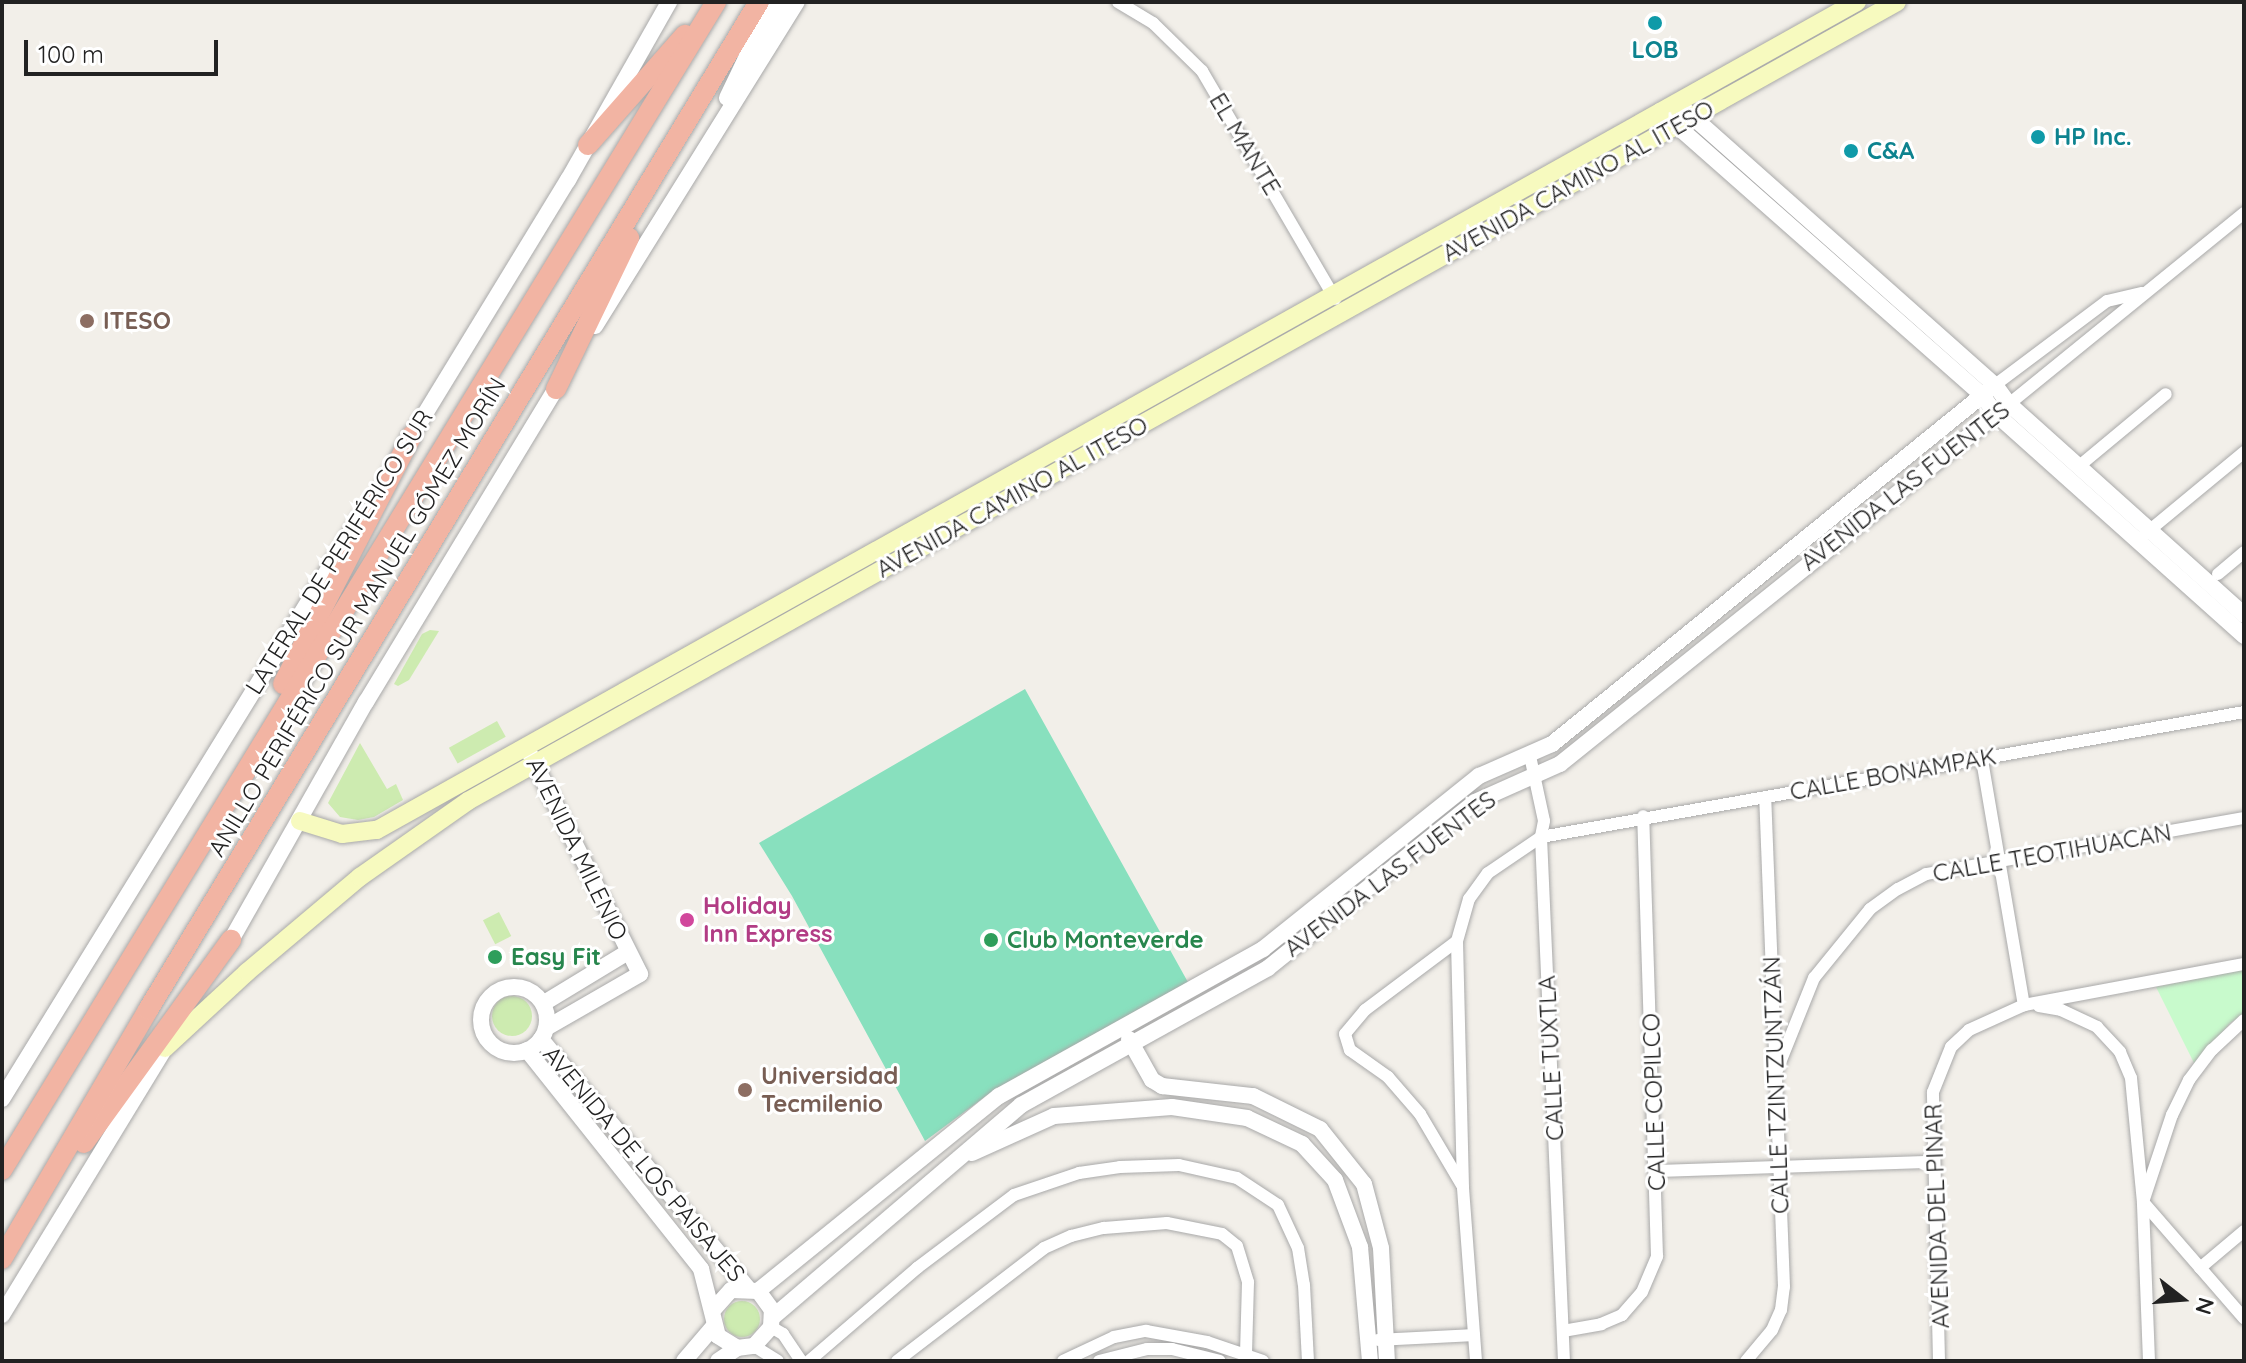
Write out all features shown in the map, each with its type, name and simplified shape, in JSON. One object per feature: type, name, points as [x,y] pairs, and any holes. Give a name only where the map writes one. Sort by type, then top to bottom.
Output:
[{"type":"highway","points":[[588,145],[716,2]]},
{"type":"highway","name":"ANILLO PERIFÉRICO SUR MANUEL GÓMEZ MORÍN","points":[[2,1170],[210,825],[716,2]]},
{"type":"highway","name":"ANILLO PERIFÉRICO SUR MANUEL GÓMEZ MORÍN","points":[[2,1259],[148,1010],[759,2]]},
{"type":"highway","points":[[556,389],[693,110]]},
{"type":"highway","points":[[210,825],[412,435]]},
{"type":"highway","points":[[22,1227],[231,940]]},
{"type":"main road","name":"AVENIDA CAMINO AL ITESO","points":[[300,821],[342,834],[377,830],[1857,2]]},
{"type":"main road","name":"AVENIDA CAMINO AL ITESO","points":[[165,1048],[247,972],[360,877],[468,801],[1897,2]]},
{"type":"street","name":"LATERAL DE PERIFÉRICO SUR","points":[[2,1099],[111,917],[412,435],[588,145],[669,2]]},
{"type":"street","points":[[694,168],[747,56],[779,2]]},
{"type":"street","points":[[2,1315],[231,940],[366,702],[797,2]]},
{"type":"street","name":"EL MANTE","points":[[1118,2],[1153,23],[1202,71],[1341,313]]},
{"type":"street","points":[[1668,106],[1988,390],[2002,409],[2144,536],[2244,615]]},
{"type":"street","name":"AVENIDA LAS FUENTES","points":[[772,1322],[1021,1105],[1268,968],[1475,802],[1560,764],[2244,213]]},
{"type":"street","name":"AVENIDA LAS FUENTES","points":[[753,1290],[999,1096],[1124,1030],[1263,949],[1479,776],[1552,744],[1988,390],[2107,301],[2145,293]]},
{"type":"street","points":[[2078,467],[2166,394]]},
{"type":"street","points":[[2002,409],[2078,467],[2244,636]]},
{"type":"street","points":[[2144,536],[2244,452]]},
{"type":"street","points":[[2218,574],[2244,552]]},
{"type":"street","name":"CALLE BONAMPAK","points":[[1541,837],[1643,816],[1982,760],[2244,712]]},
{"type":"street","name":"AVENIDA MILENIO","points":[[526,747],[640,974],[543,1034]]},
{"type":"street","name":"CALLE TUXTLA","points":[[1530,756],[1543,805],[1541,837],[1564,1361]]},
{"type":"street","points":[[1982,760],[2024,1005],[2061,1010],[2108,1036],[2120,1052],[2131,1078],[2143,1202],[2149,1361]]},
{"type":"street","name":"CALLE TZINTZUNTZÁN","points":[[1746,1361],[1772,1330],[1781,1310],[1780,1168],[1765,797]]},
{"type":"street","name":"CALLE COPILCO","points":[[1563,1331],[1611,1321],[1632,1305],[1642,1292],[1657,1256],[1657,1171],[1643,816]]},
{"type":"street","name":"CALLE TEOTIHUACAN","points":[[1775,1075],[1814,978],[1870,909],[1926,874],[2244,818]]},
{"type":"street","points":[[1476,1361],[1463,1187],[1457,941],[1469,899],[1488,873],[1541,837]]},
{"type":"street","points":[[1457,941],[1365,1010],[1345,1034],[1350,1050],[1388,1077],[1420,1114],[1463,1187]]},
{"type":"street","name":"AVENIDA MILENIO","points":[[544,1003],[628,952]]},
{"type":"street","name":"AVENIDA DEL PINAR","points":[[1939,1361],[1933,1092],[1944,1057],[1969,1030],[2024,1005],[2244,964]]},
{"type":"street","points":[[505,988],[527,990],[544,1003],[543,1034],[527,1050],[507,1052],[490,1042],[482,1024],[487,1002],[505,988]]},
{"type":"street","points":[[2143,1202],[2172,1115],[2189,1080],[2212,1050],[2244,1020]]},
{"type":"street","points":[[1124,1030],[1152,1080],[1162,1086],[1253,1096],[1320,1129],[1364,1184],[1381,1248],[1387,1361]]},
{"type":"street","name":"AVENIDA DE LOS PAISAJES","points":[[543,1034],[753,1290]]},
{"type":"street","name":"AVENIDA DE LOS PAISAJES","points":[[527,1050],[701,1269],[714,1317]]},
{"type":"street","points":[[952,1162],[1054,1116],[1172,1107],[1247,1118],[1302,1144],[1335,1180],[1360,1247],[1370,1361]]},
{"type":"street","points":[[1657,1171],[1934,1162]]},
{"type":"street","points":[[809,1361],[917,1268],[1014,1195],[1079,1173],[1120,1167],[1179,1165],[1237,1178],[1278,1205],[1298,1248],[1304,1285],[1308,1361]]},
{"type":"street","points":[[2143,1202],[2244,1318]]},
{"type":"street","points":[[897,1361],[1044,1248],[1071,1236],[1104,1228],[1167,1223],[1222,1234],[1237,1246],[1248,1282],[1246,1354]]},
{"type":"street","points":[[2200,1268],[2244,1231]]},
{"type":"street","points":[[2,1291],[36,1258]]},
{"type":"street","points":[[684,1361],[731,1290],[753,1290],[769,1303],[772,1322],[801,1361]]},
{"type":"street","points":[[714,1317],[727,1343],[778,1361]]},
{"type":"street","points":[[718,1361],[745,1347],[772,1322]]},
{"type":"street","points":[[1063,1361],[1114,1337],[1146,1331],[1205,1348],[1246,1354],[1263,1361]]},
{"type":"street","points":[[1369,1340],[1474,1335]]},
{"type":"street","points":[[1099,1361],[1147,1349],[1205,1348],[1220,1361]]},
{"type":"green space","points":[[430,630],[439,631],[409,680],[398,686],[394,684],[422,634]]},
{"type":"green space","name":"Club Monteverde","points":[[1025,689],[1189,984],[986,1096],[925,1141],[792,896],[759,843]]},
{"type":"green space","points":[[497,721],[506,737],[458,763],[449,748]]},
{"type":"green space","points":[[360,743],[387,789],[396,784],[403,800],[374,817],[358,820],[340,817],[328,803]]},
{"type":"green space","points":[[499,912],[511,936],[495,944],[483,920]]},
{"type":"green space","points":[[2244,969],[2244,1014],[2230,1023],[2195,1065],[2156,987]]},
{"type":"green space","points":[[512,996],[526,1002],[532,1016],[526,1030],[512,1036],[498,1030],[492,1016],[498,1002]]},
{"type":"green space","points":[[742,1301],[755,1306],[760,1319],[755,1332],[742,1337],[729,1332],[724,1319],[729,1306]]},
{"type":"place","name":"LOB","points":[[1655,23]]},
{"type":"place","name":"HP Inc.","points":[[2038,137]]},
{"type":"place","name":"C&A","points":[[1851,151]]},
{"type":"place","name":"ITESO","points":[[87,321]]},
{"type":"place","name":"Holiday Inn Express","points":[[687,920]]},
{"type":"place","name":"Club Monteverde","points":[[991,940]]},
{"type":"place","name":"Easy Fit","points":[[495,957]]},
{"type":"place","name":"Universidad Tecmilenio","points":[[745,1090]]}]
